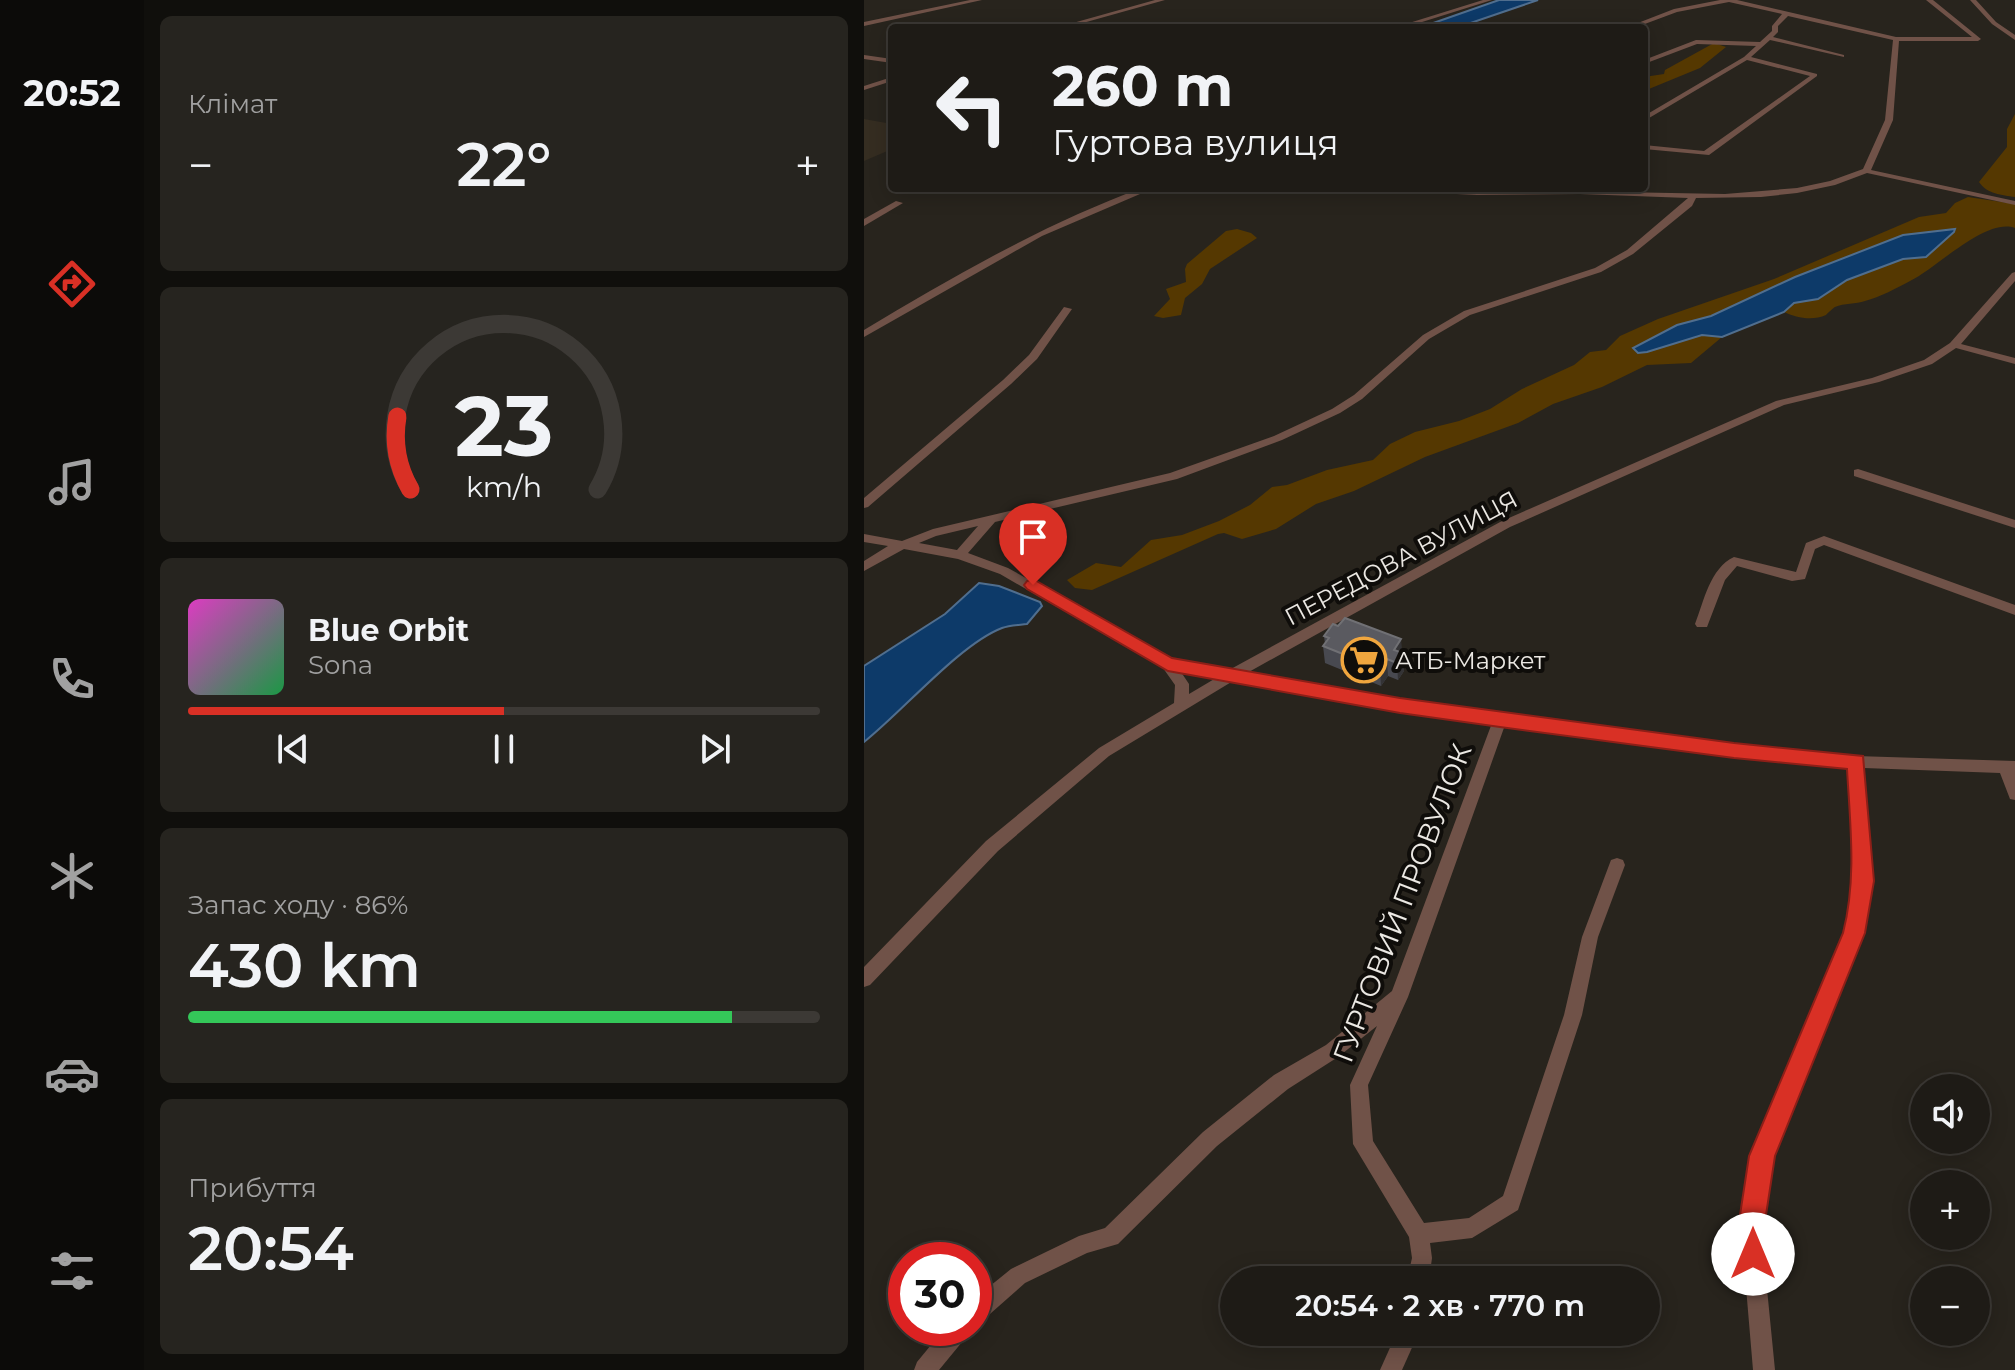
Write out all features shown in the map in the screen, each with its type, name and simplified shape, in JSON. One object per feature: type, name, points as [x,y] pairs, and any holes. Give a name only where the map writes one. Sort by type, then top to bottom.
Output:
[{"type":"street","points":[[864,24],[979,0]]},
{"type":"street","points":[[1073,24],[1162,0]]},
{"type":"street","points":[[1409,24],[1489,0]]},
{"type":"street","points":[[1639,24],[1676,10],[1729,0],[1896,39],[1978,39],[1929,0]]},
{"type":"street","points":[[1973,0],[1994,23],[2015,38]]},
{"type":"street","points":[[1648,117],[1746,58],[1775,32],[1780,18],[1785,15]]},
{"type":"street","points":[[1866,171],[1889,120],[1896,39]]},
{"type":"street","points":[[1648,60],[1696,42],[1766,41],[1842,56]]},
{"type":"street","points":[[865,58],[888,61]]},
{"type":"street","points":[[1648,147],[1706,153],[1815,75],[1746,58]]},
{"type":"street","points":[[864,88],[888,80]]},
{"type":"street","points":[[1456,192],[1579,192],[1693,197],[1819,187],[1866,171],[2015,203]]},
{"type":"street","points":[[864,334],[1073,216],[1139,192]]},
{"type":"street","points":[[864,567],[907,543],[933,533],[1173,476],[1314,422],[1358,397],[1426,337],[1491,303],[1598,270],[1630,252],[1689,204],[1693,197]]},
{"type":"street","points":[[864,223],[899,203]]},
{"type":"street","name":"ПЕРЕДОВА ВУЛИЦЯ","points":[[864,979],[992,846],[1083,768],[1233,674],[1506,524],[1780,403],[1906,371],[1936,358],[1954,345],[2015,275]]},
{"type":"street","points":[[864,504],[1007,382],[1033,357],[1067,309]]},
{"type":"street","points":[[1954,345],[2015,361]]},
{"type":"street","points":[[1858,473],[2015,524]]},
{"type":"street","points":[[960,555],[989,522]]},
{"type":"street","points":[[864,538],[907,543],[960,555],[1033,585],[1168,664],[1400,705],[1734,750],[1856,762],[2010,767],[2015,794]]},
{"type":"street","points":[[1702,624],[1719,578],[1734,561],[1792,577],[1801,576],[1810,546],[1824,540],[2015,610]]},
{"type":"street","points":[[1168,664],[1182,684],[1181,706]]},
{"type":"street","name":"ГУРТОВИЙ ПРОВУЛОК","points":[[1419,1234],[1363,1144],[1359,1085],[1399,997],[1500,720]]},
{"type":"street","points":[[1764,1370],[1751,1228],[1762,1156],[1854,933],[1860,907],[1863,881],[1856,762]]},
{"type":"street","points":[[1421,1266],[1419,1234],[1472,1228],[1511,1203],[1573,1015],[1590,937],[1617,865]]},
{"type":"street","points":[[992,1299],[1030,1269],[1086,1243],[1111,1237],[1210,1139],[1281,1082],[1332,1051],[1399,997]]},
{"type":"street","points":[[925,1370],[944,1346]]},
{"type":"street","points":[[1391,1370],[1402,1346]]},
{"type":"shaded area","points":[[1714,43],[1726,47],[1700,68],[1648,89],[1648,76],[1664,74],[1665,70]]},
{"type":"shaded area","points":[[2015,114],[2015,197],[1990,191],[1979,182],[2007,147],[2007,129]]},
{"type":"shaded area","points":[[864,119],[888,123],[888,151],[864,161]]},
{"type":"shaded area","points":[[1968,197],[2015,204],[2015,228],[1990,230],[1976,237],[1921,275],[1882,295],[1839,306],[1816,318],[1784,312],[1722,337],[1691,363],[1647,365],[1602,387],[1553,404],[1518,423],[1425,457],[1354,491],[1316,504],[1276,529],[1242,539],[1218,534],[1092,590],[1075,588],[1067,580],[1096,563],[1121,567],[1151,540],[1182,535],[1219,521],[1250,505],[1272,487],[1373,460],[1390,444],[1415,432],[1490,409],[1522,389],[1574,365],[1590,352],[1606,350],[1620,336],[1658,319],[1774,279],[1919,217],[1946,213],[1955,203]]},
{"type":"shaded area","points":[[1237,229],[1257,238],[1210,269],[1202,284],[1185,298],[1181,315],[1154,316],[1170,299],[1166,289],[1186,282],[1187,264],[1226,231]]},
{"type":"water","points":[[1499,0],[1538,0],[1468,24],[1430,24]]},
{"type":"water","points":[[1955,229],[1926,257],[1903,259],[1847,280],[1818,299],[1794,303],[1784,312],[1722,337],[1702,335],[1647,352],[1638,353],[1633,348],[1677,325],[1711,316],[1795,277],[1903,235]]},
{"type":"water","points":[[979,583],[999,586],[1040,602],[1042,606],[1027,624],[1002,628],[968,648],[864,742],[864,666],[945,614]]},
{"type":"building","points":[[1345,618],[1401,639],[1394,650],[1403,653],[1397,663],[1387,659],[1380,669],[1323,646],[1329,638],[1324,636],[1333,624],[1338,626]]},
{"type":"place","name":"АТБ-Маркет","points":[[1364,660]]},
{"type":"route","points":[[1033,585],[1168,664],[1500,720],[1856,762],[1863,881],[1860,907],[1854,933],[1823,1001],[1762,1156],[1751,1228],[1753,1254]]}]
